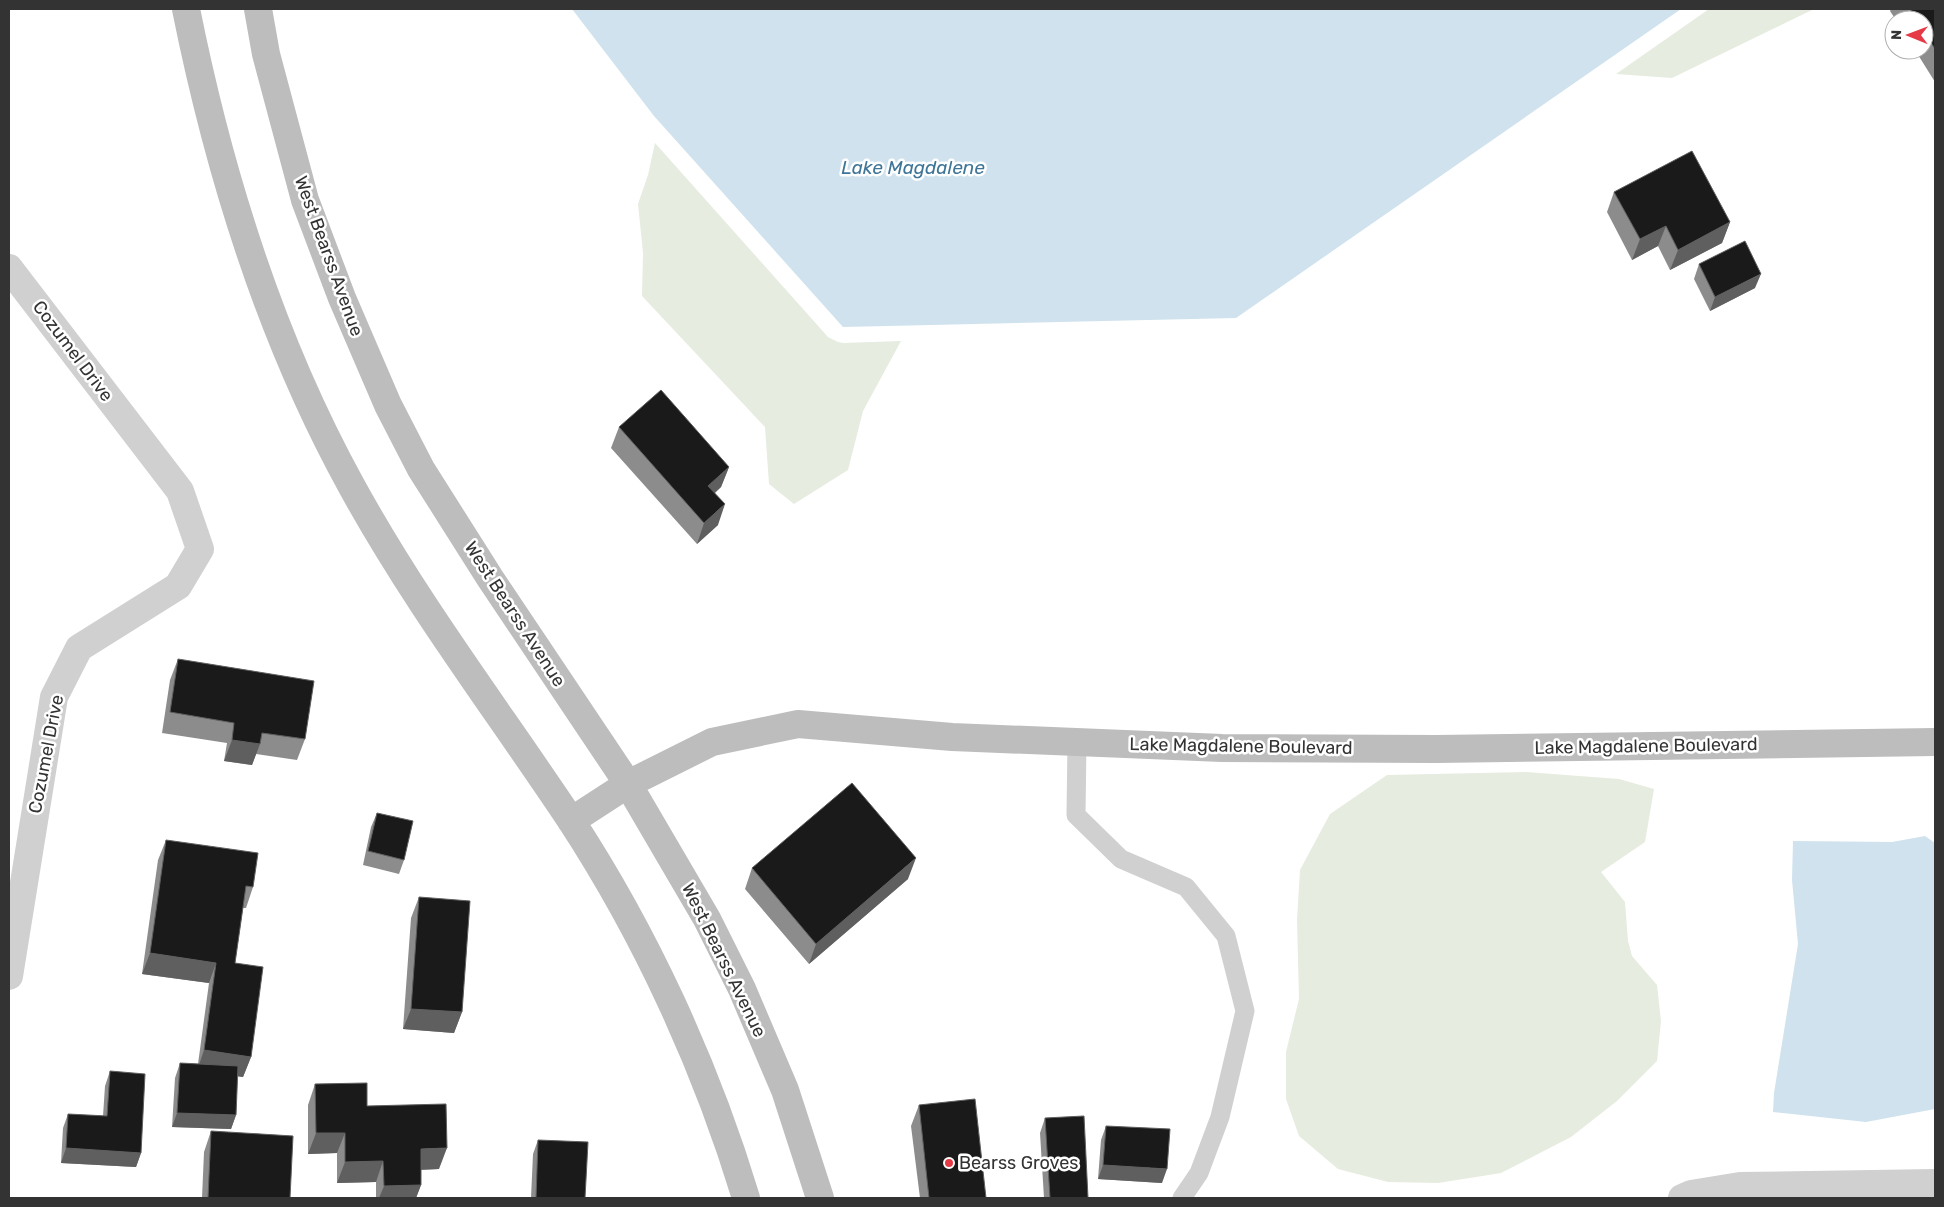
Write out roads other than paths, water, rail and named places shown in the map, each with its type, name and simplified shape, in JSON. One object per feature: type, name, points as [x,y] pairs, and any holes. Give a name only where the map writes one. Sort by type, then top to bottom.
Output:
[{"type":"main road","points":[[186,9],[213,127],[242,226],[269,304],[318,422],[350,484],[386,547],[571,821],[616,896],[659,978],[690,1047],[719,1119],[746,1198]]},
{"type":"main road","name":"West Bearss Avenue","points":[[258,9],[266,54],[305,200],[342,298],[388,405],[421,469],[490,578],[628,784],[707,919],[742,989],[785,1090],[820,1198]]},
{"type":"main road","name":"Lake Magdalene Boulevard","points":[[571,821],[628,784],[712,742],[798,724],[952,738],[1222,748],[1436,749],[1935,742]]},
{"type":"street","name":"Cozumel Drive","points":[[9,268],[180,491],[200,549],[178,586],[79,648],[54,697],[9,976]]},
{"type":"street","points":[[1682,1198],[1691,1194],[1740,1186],[1935,1184]]},
{"type":"lane","points":[[1077,742],[1076,815],[1121,859],[1186,887],[1226,936],[1245,1011],[1220,1116],[1199,1173],[1182,1198]]},
{"type":"water","name":"Lake Magdalene","points":[[572,9],[1681,9],[1236,318],[843,327],[654,116]]},
{"type":"water","points":[[1925,836],[1935,843],[1935,1109],[1866,1122],[1773,1112],[1774,1093],[1798,944],[1792,880],[1793,841],[1892,842]]},
{"type":"place","name":"Bearss Groves","points":[[949,1163]]}]
